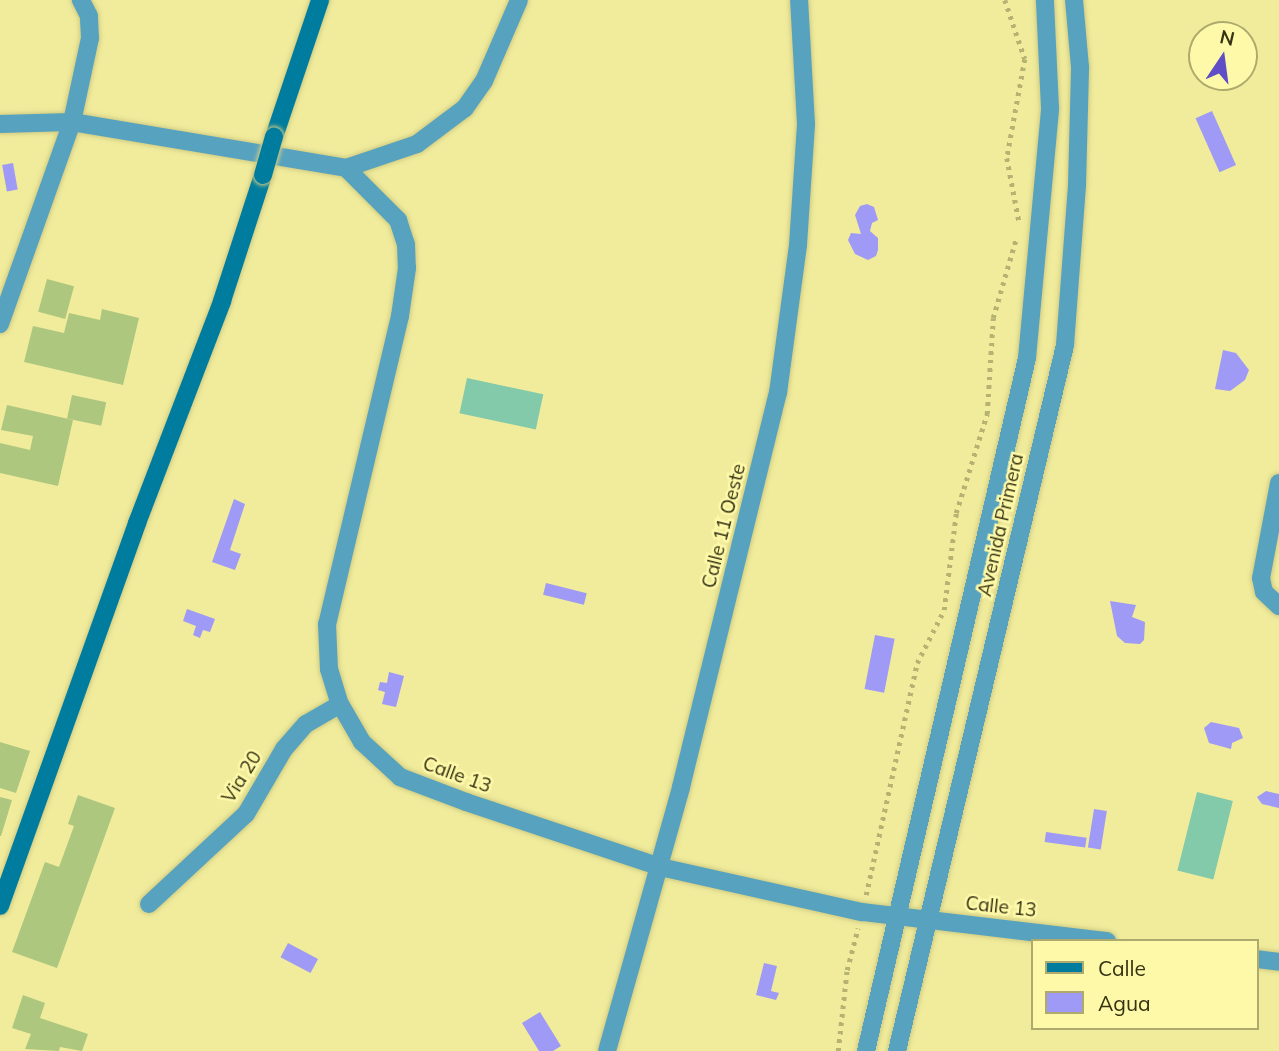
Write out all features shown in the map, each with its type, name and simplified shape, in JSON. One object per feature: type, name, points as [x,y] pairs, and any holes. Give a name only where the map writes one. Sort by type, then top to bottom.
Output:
[{"type":"main road","points":[[0,906],[137,523],[222,301],[320,0]]},
{"type":"street","points":[[0,324],[72,122],[90,38],[89,16],[81,0]]},
{"type":"street","points":[[0,124],[72,122],[346,168],[417,144],[465,108],[484,81],[519,0]]},
{"type":"street","name":"Calle 11 Oeste","points":[[607,1051],[660,867],[779,393],[798,245],[806,124],[799,0]]},
{"type":"street","name":"Avenida Primera","points":[[866,1051],[1027,358],[1050,108],[1045,0]]},
{"type":"street","name":"Avenida Primera","points":[[897,1051],[931,920],[1065,345],[1077,185],[1080,67],[1074,0]]},
{"type":"street","name":"Calle 13","points":[[346,168],[398,220],[406,244],[407,268],[400,316],[327,624],[329,669],[340,704],[362,742],[400,777],[466,803],[660,867],[862,912],[1090,939]]},
{"type":"street","points":[[1279,483],[1261,578],[1264,592],[1279,606]]},
{"type":"street","name":"Via 20","points":[[149,904],[246,814],[284,749],[306,724],[340,704]]},
{"type":"street","points":[[1258,959],[1279,962]]},
{"type":"path","points":[[838,1051],[848,970],[917,663],[944,610],[956,513],[987,414],[993,318],[1020,226],[1007,158],[1025,59],[1005,0]]},
{"type":"green space","points":[[467,378],[543,394],[536,429],[460,413]]},
{"type":"green space","points":[[1197,792],[1233,801],[1213,880],[1177,871]]},
{"type":"water","points":[[1212,111],[1236,165],[1220,172],[1196,118]]},
{"type":"water","points":[[13,163],[18,190],[7,191],[2,165]]},
{"type":"water","points":[[867,204],[874,207],[878,220],[872,223],[870,231],[878,238],[878,250],[876,256],[868,260],[855,254],[848,240],[851,233],[861,234],[855,215],[860,206]]},
{"type":"water","points":[[1223,350],[1236,353],[1249,370],[1245,380],[1230,391],[1215,389]]},
{"type":"water","points":[[234,499],[245,504],[230,550],[241,554],[235,570],[212,562]]},
{"type":"water","points":[[546,583],[587,593],[584,605],[543,595]]},
{"type":"water","points":[[1110,601],[1136,605],[1132,617],[1145,622],[1144,640],[1140,644],[1125,643],[1117,636]]},
{"type":"water","points":[[187,609],[215,619],[210,632],[203,630],[200,638],[193,635],[196,626],[183,621]]},
{"type":"water","points":[[875,635],[895,639],[884,693],[865,689]]},
{"type":"water","points":[[389,672],[404,676],[396,707],[382,704],[385,692],[378,690],[380,682],[387,683]]},
{"type":"water","points":[[1211,722],[1239,728],[1243,738],[1232,743],[1231,749],[1209,743],[1204,728]]},
{"type":"water","points":[[1266,791],[1279,794],[1279,808],[1262,804],[1257,797]]},
{"type":"water","points":[[1094,809],[1107,811],[1101,850],[1088,848]]},
{"type":"water","points":[[1046,832],[1087,838],[1085,848],[1045,842]]},
{"type":"water","points":[[288,943],[318,959],[311,973],[280,957]]},
{"type":"water","points":[[764,963],[777,966],[771,991],[779,993],[776,1000],[756,995]]},
{"type":"water","points":[[540,1012],[561,1046],[553,1051],[539,1051],[522,1023]]},
{"type":"building","points":[[47,279],[74,286],[65,319],[38,312]]},
{"type":"building","points":[[102,309],[139,318],[123,385],[24,362],[33,326],[64,333],[69,313],[100,320]]},
{"type":"building","points":[[72,395],[106,402],[101,426],[67,418]]},
{"type":"building","points":[[7,405],[73,420],[58,486],[0,473],[0,443],[30,450],[33,436],[1,430]]},
{"type":"building","points":[[0,742],[30,751],[16,793],[0,788]]},
{"type":"building","points":[[78,795],[115,808],[57,968],[12,952],[45,862],[59,867],[74,826],[68,824]]},
{"type":"building","points":[[0,797],[12,800],[1,836],[0,836]]},
{"type":"building","points":[[23,995],[45,1003],[40,1018],[88,1034],[82,1051],[60,1047],[59,1051],[25,1049],[31,1034],[12,1028]]}]
